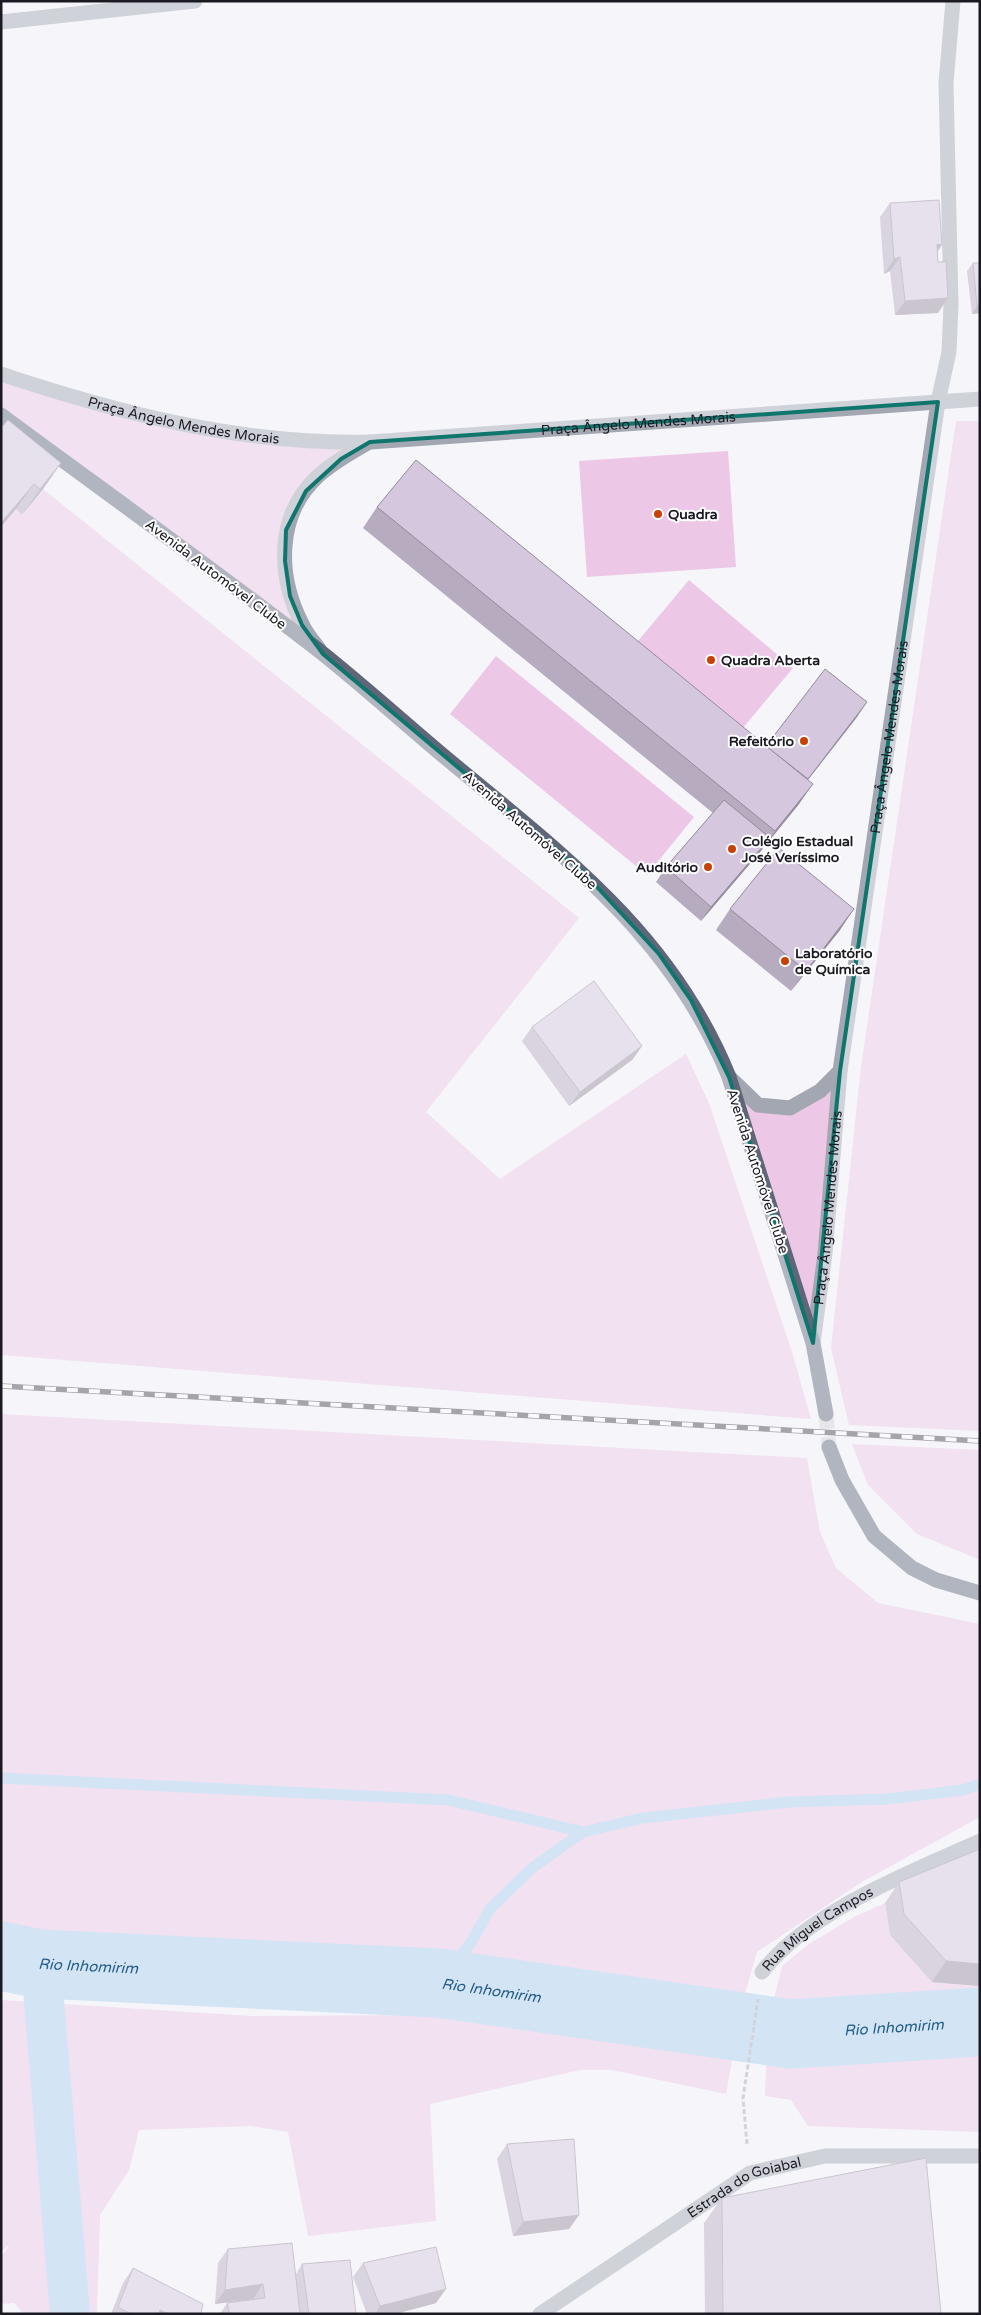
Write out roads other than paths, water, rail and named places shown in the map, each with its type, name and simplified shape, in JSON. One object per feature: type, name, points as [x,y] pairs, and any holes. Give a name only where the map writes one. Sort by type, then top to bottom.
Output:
[{"type":"main road","name":"Avenida Automóvel Clube","points":[[1,415],[323,654],[586,874],[659,954],[691,1000],[714,1040],[729,1077],[813,1343],[826,1414]]},
{"type":"main road","points":[[829,1447],[842,1480],[874,1536],[912,1568],[936,1580],[980,1593]]},
{"type":"street","points":[[1,22],[195,1]]},
{"type":"street","points":[[938,402],[949,352],[951,304],[946,83],[953,1]]},
{"type":"street","name":"Praça Ângelo Mendes Morais","points":[[1,374],[91,402],[200,428],[294,441],[370,442],[980,399]]},
{"type":"street","name":"Praça Ângelo Mendes Morais","points":[[813,1343],[825,1254],[840,1071],[938,402]]},
{"type":"street","name":"Praça Ângelo Mendes Morais","points":[[323,654],[302,625],[290,596],[285,561],[286,530],[294,511],[318,476],[341,459],[370,442]]},
{"type":"street","points":[[729,1077],[758,1105],[790,1108],[820,1091],[840,1071]]},
{"type":"street","name":"Rua Miguel Campos","points":[[762,1972],[776,1954],[852,1900],[980,1841]]},
{"type":"street","name":"Estrada do Goiabal","points":[[540,2314],[750,2173],[825,2156],[980,2156]]},
{"type":"waterway","points":[[1,1778],[448,1800],[583,1832]]},
{"type":"waterway","points":[[438,1983],[470,1944],[490,1909],[532,1868],[583,1832],[643,1818],[789,1802],[887,1799],[963,1790],[980,1784]]},
{"type":"waterway","name":"Rio Inhomirim","points":[[1,1956],[41,1964],[438,1983],[791,2034],[980,2022]]},
{"type":"waterway","points":[[41,1964],[70,2314]]},
{"type":"tunnel","points":[[826,1414],[829,1447]]},
{"type":"railway","points":[[1,1386],[980,1441]]},
{"type":"place","name":"Quadra","points":[[658,514]]},
{"type":"place","name":"Quadra Aberta","points":[[711,660]]},
{"type":"place","name":"Refeitório","points":[[804,741]]},
{"type":"place","name":"Colégio Estadual José Veríssimo","points":[[732,849]]},
{"type":"place","name":"Auditório","points":[[708,867]]},
{"type":"place","name":"Laboratório de Química","points":[[785,961]]}]
